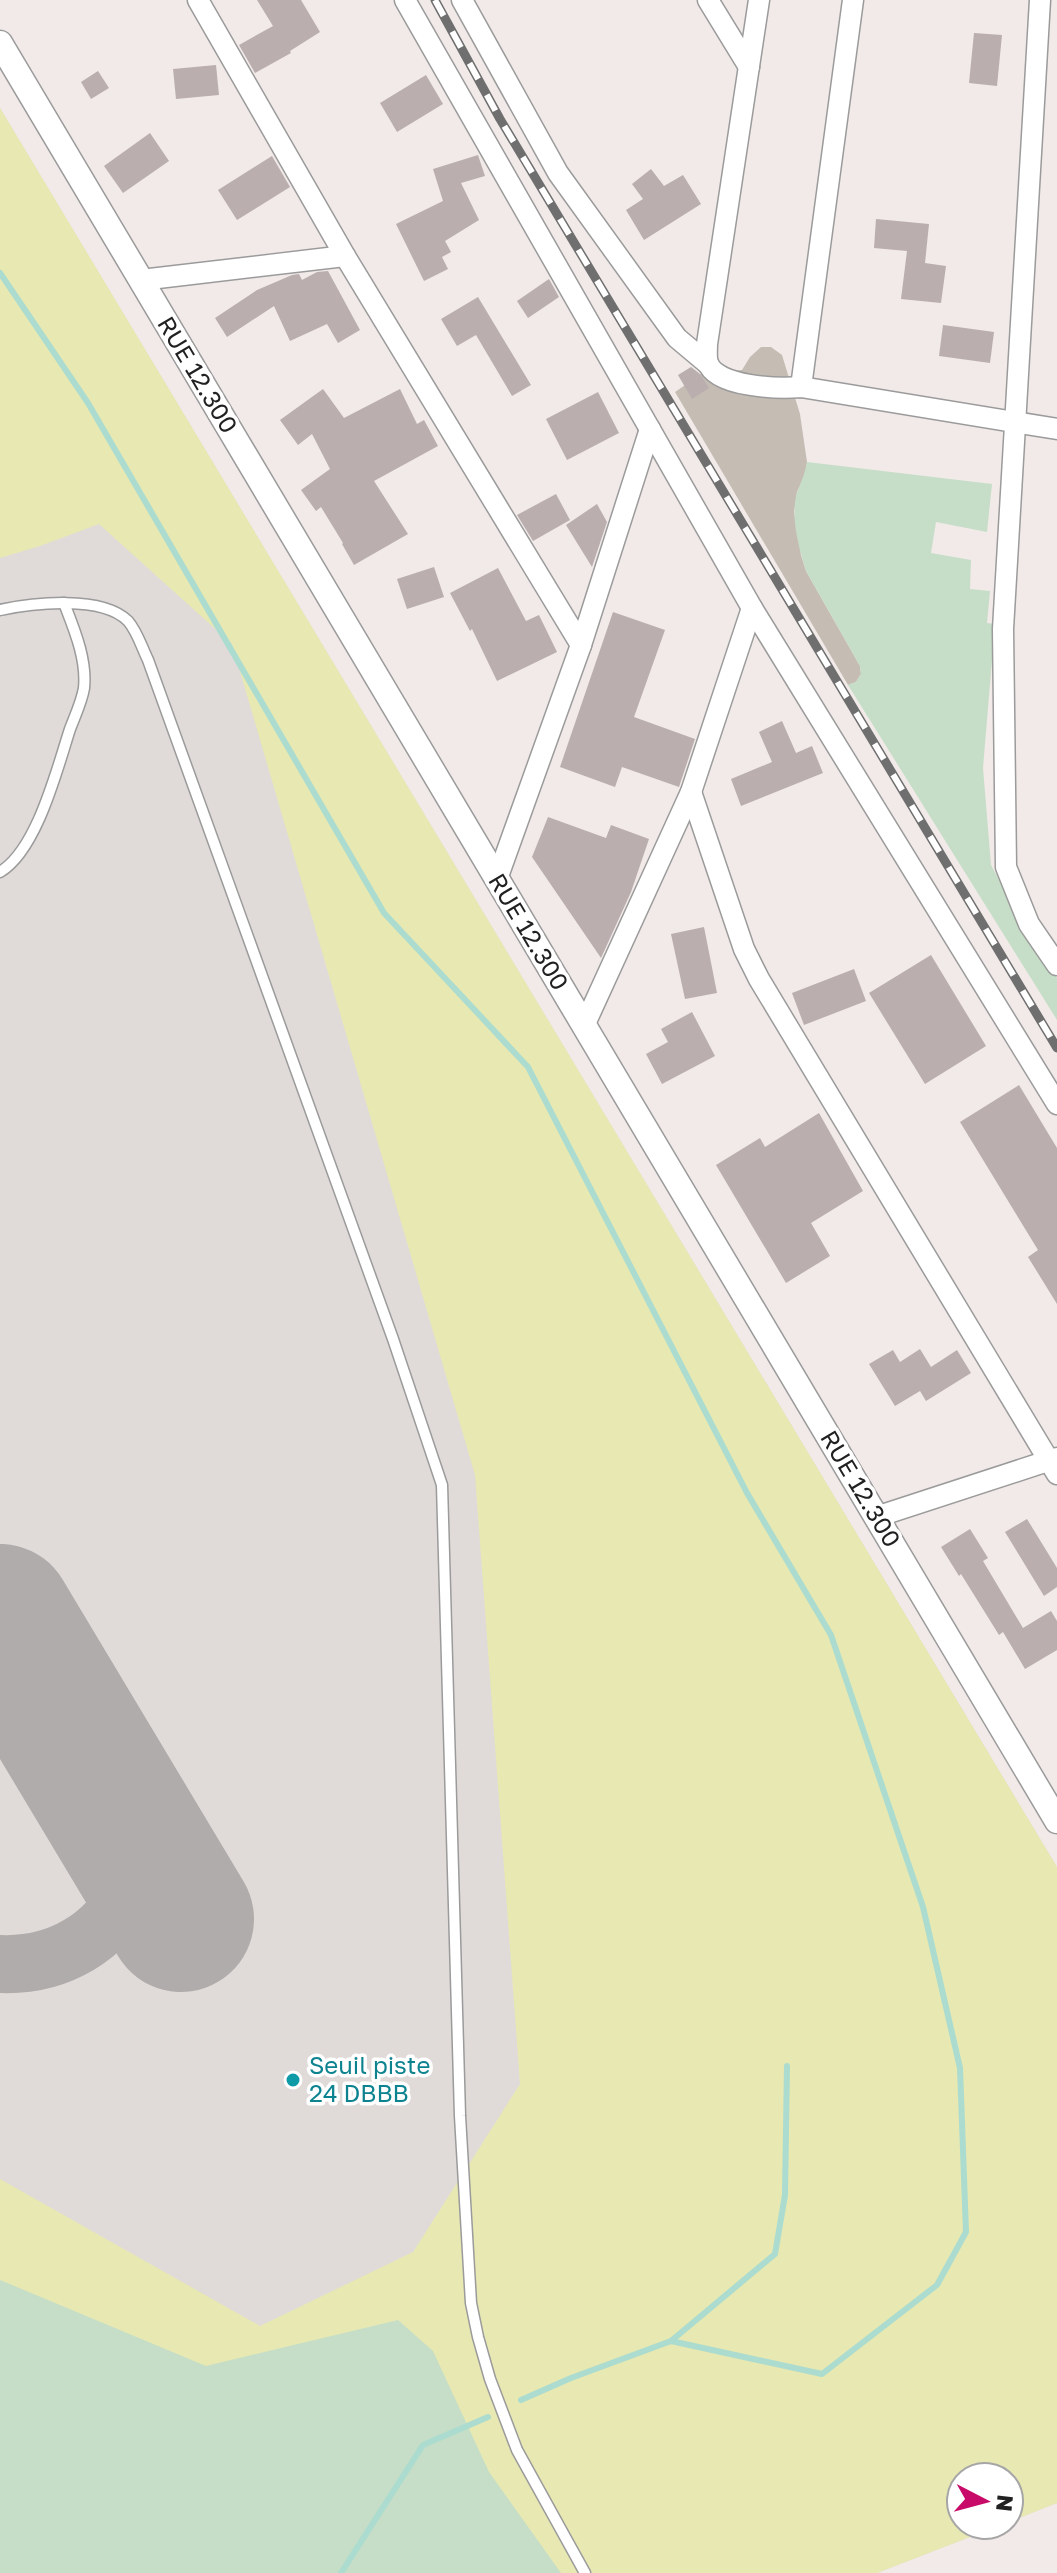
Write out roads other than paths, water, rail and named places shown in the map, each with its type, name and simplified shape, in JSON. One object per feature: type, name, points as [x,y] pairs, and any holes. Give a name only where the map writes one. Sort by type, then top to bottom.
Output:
[{"type":"street","points":[[198,0],[345,256],[581,645]]},
{"type":"street","points":[[405,0],[752,608],[1057,1104]]},
{"type":"street","points":[[462,0],[558,173],[677,338],[718,376],[772,388],[801,387],[1057,429]]},
{"type":"street","points":[[708,0],[749,67]]},
{"type":"street","points":[[708,364],[707,344],[759,0]]},
{"type":"street","points":[[801,387],[853,0]]},
{"type":"street","points":[[1040,0],[1003,629],[1006,867],[1029,924],[1057,965]]},
{"type":"street","name":"RUE 12.300","points":[[0,43],[1057,1821]]},
{"type":"street","points":[[141,280],[345,256]]},
{"type":"street","points":[[497,879],[581,645],[650,429]]},
{"type":"street","points":[[584,1026],[691,792],[752,608]]},
{"type":"street","points":[[691,792],[744,949],[759,979],[1054,1464],[876,1517]]},
{"type":"lane","points":[[0,610],[64,603],[92,606],[119,614],[131,625],[148,660],[393,1339],[442,1485],[460,2116],[471,2303],[490,2379],[517,2450],[585,2573]]},
{"type":"lane","points":[[0,872],[10,867],[40,820],[84,688],[77,636],[64,603]]},
{"type":"waterway","points":[[0,273],[88,403],[384,913],[528,1067],[747,1493],[831,1635],[923,1907],[960,2068],[966,2232],[937,2285],[822,2374],[671,2341],[521,2400]]},
{"type":"waterway","points":[[671,2341],[775,2254],[785,2195],[787,2066]]},
{"type":"waterway","points":[[341,2573],[423,2445],[488,2417]]},
{"type":"railway","points":[[435,0],[500,119],[1057,1048]]},
{"type":"place","name":"Seuil piste 24 DBBB","points":[[293,2080]]}]
